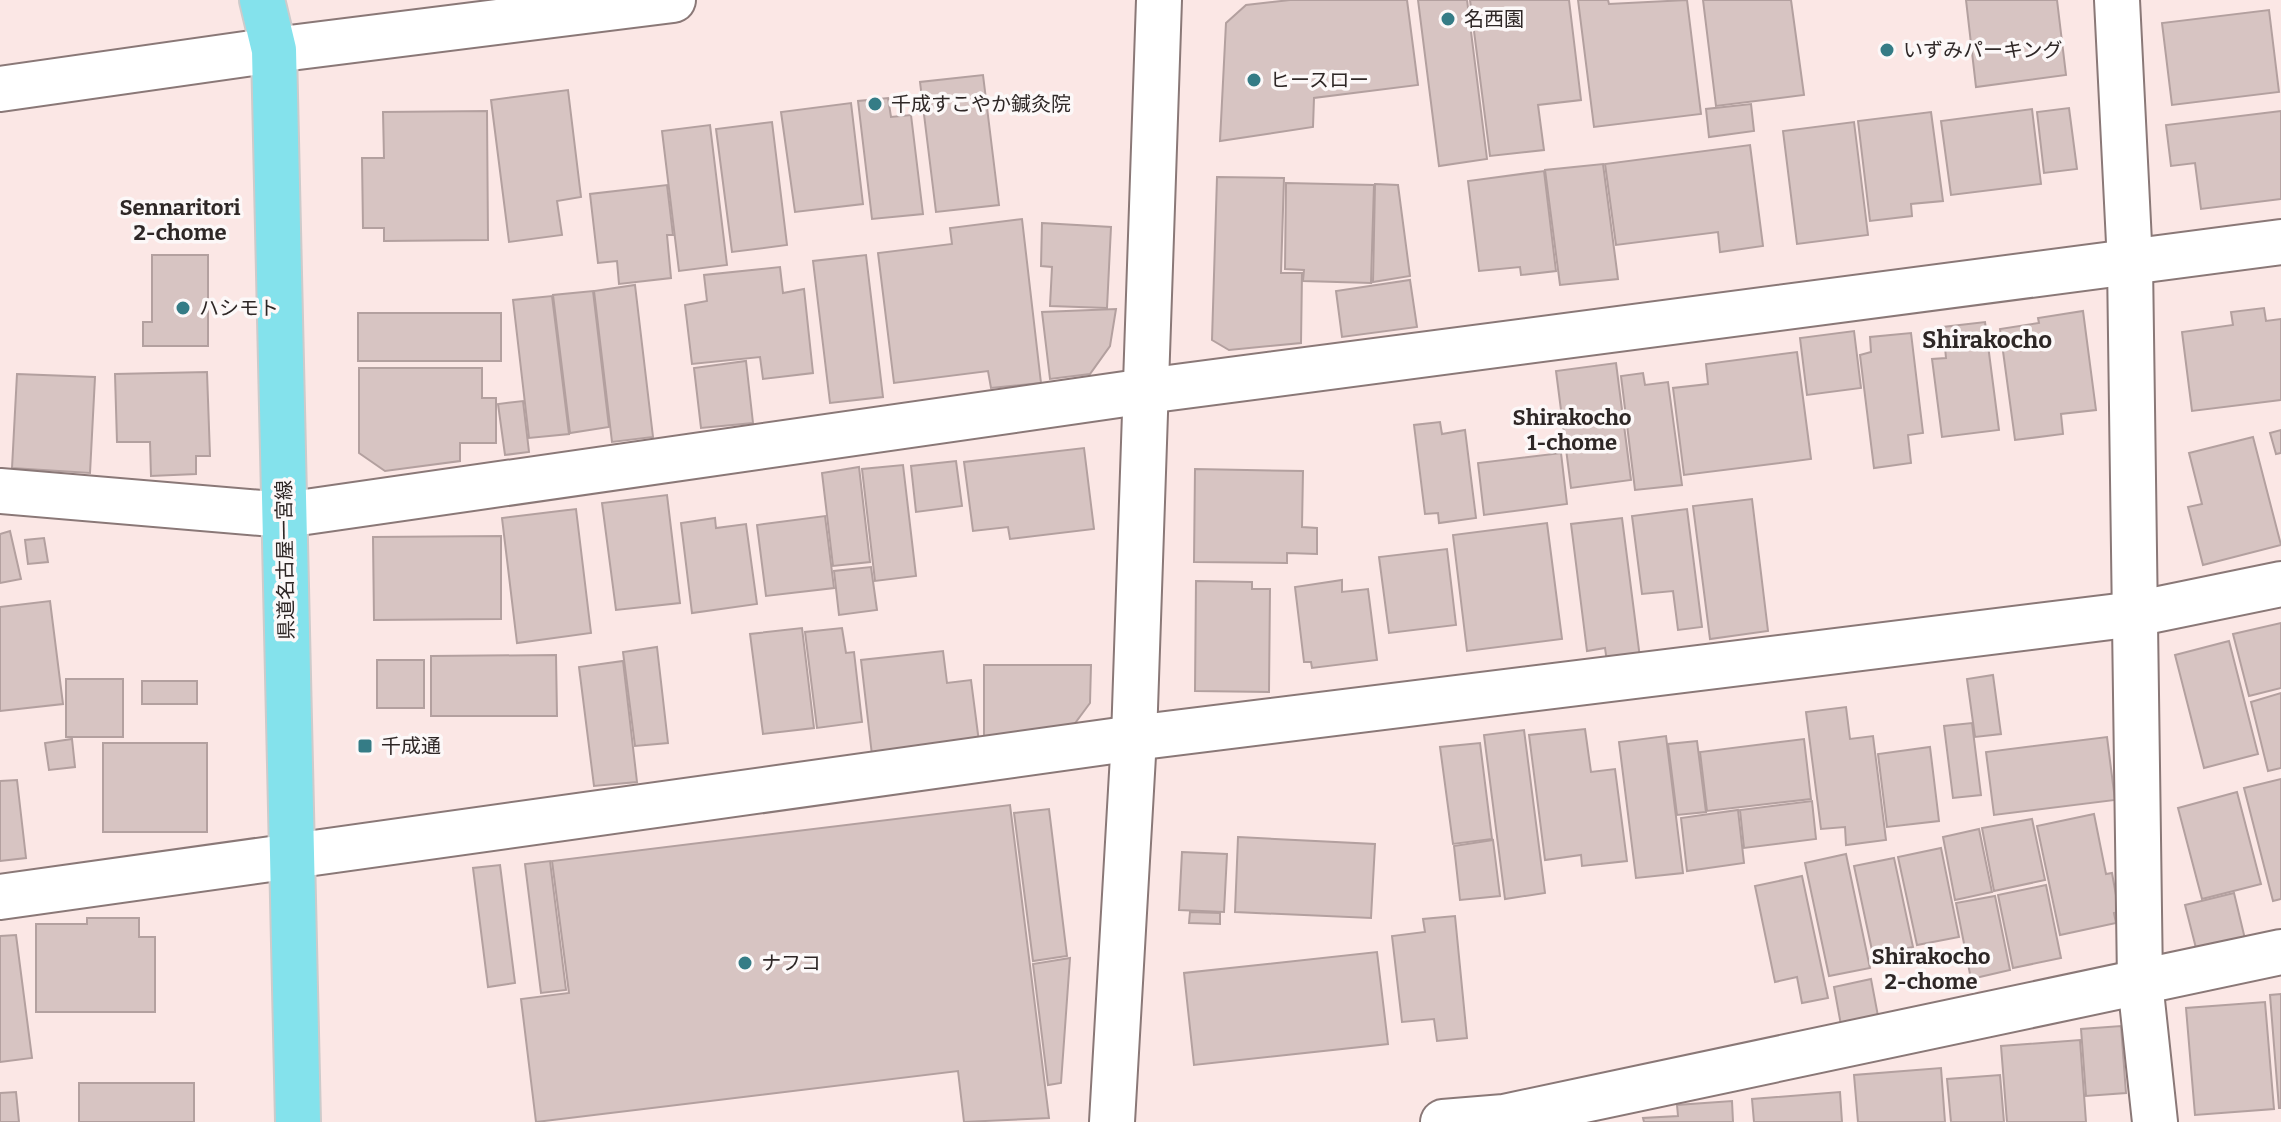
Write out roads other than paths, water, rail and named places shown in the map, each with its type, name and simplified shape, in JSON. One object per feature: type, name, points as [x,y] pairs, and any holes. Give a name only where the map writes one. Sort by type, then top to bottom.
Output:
[{"type":"main road","name":"県道名古屋一宮線","points":[[262,0],[274,50],[298,1122]]},
{"type":"street","points":[[0,89],[274,50],[673,0]]},
{"type":"street","points":[[1112,1122],[1134,738],[1159,0]]},
{"type":"street","points":[[2117,0],[2130,263],[2140,982],[2155,1122]]},
{"type":"street","points":[[0,491],[285,515],[1146,391],[2281,242]]},
{"type":"street","points":[[0,897],[292,859],[1134,738],[2135,614],[2281,584]]},
{"type":"street","points":[[1443,1122],[1498,1119],[2281,952]]},
{"type":"place","name":"名西園","points":[[1448,19]]},
{"type":"place","name":"いずみパーキング","points":[[1887,50]]},
{"type":"place","name":"ヒースロー","points":[[1254,80]]},
{"type":"place","name":"千成すこやか鍼灸院","points":[[875,104]]},
{"type":"place","name":"ハシモト","points":[[183,308]]},
{"type":"place","name":"千成通","points":[[365,746]]},
{"type":"place","name":"ナフコ","points":[[745,963]]},
{"type":"district","name":"Sennaritori 2-chome","points":[[180,220]]},
{"type":"district","name":"Shirakocho","points":[[1987,340]]},
{"type":"district","name":"Shirakocho 1-chome","points":[[1572,430]]},
{"type":"district","name":"Shirakocho 2-chome","points":[[1931,968]]}]
